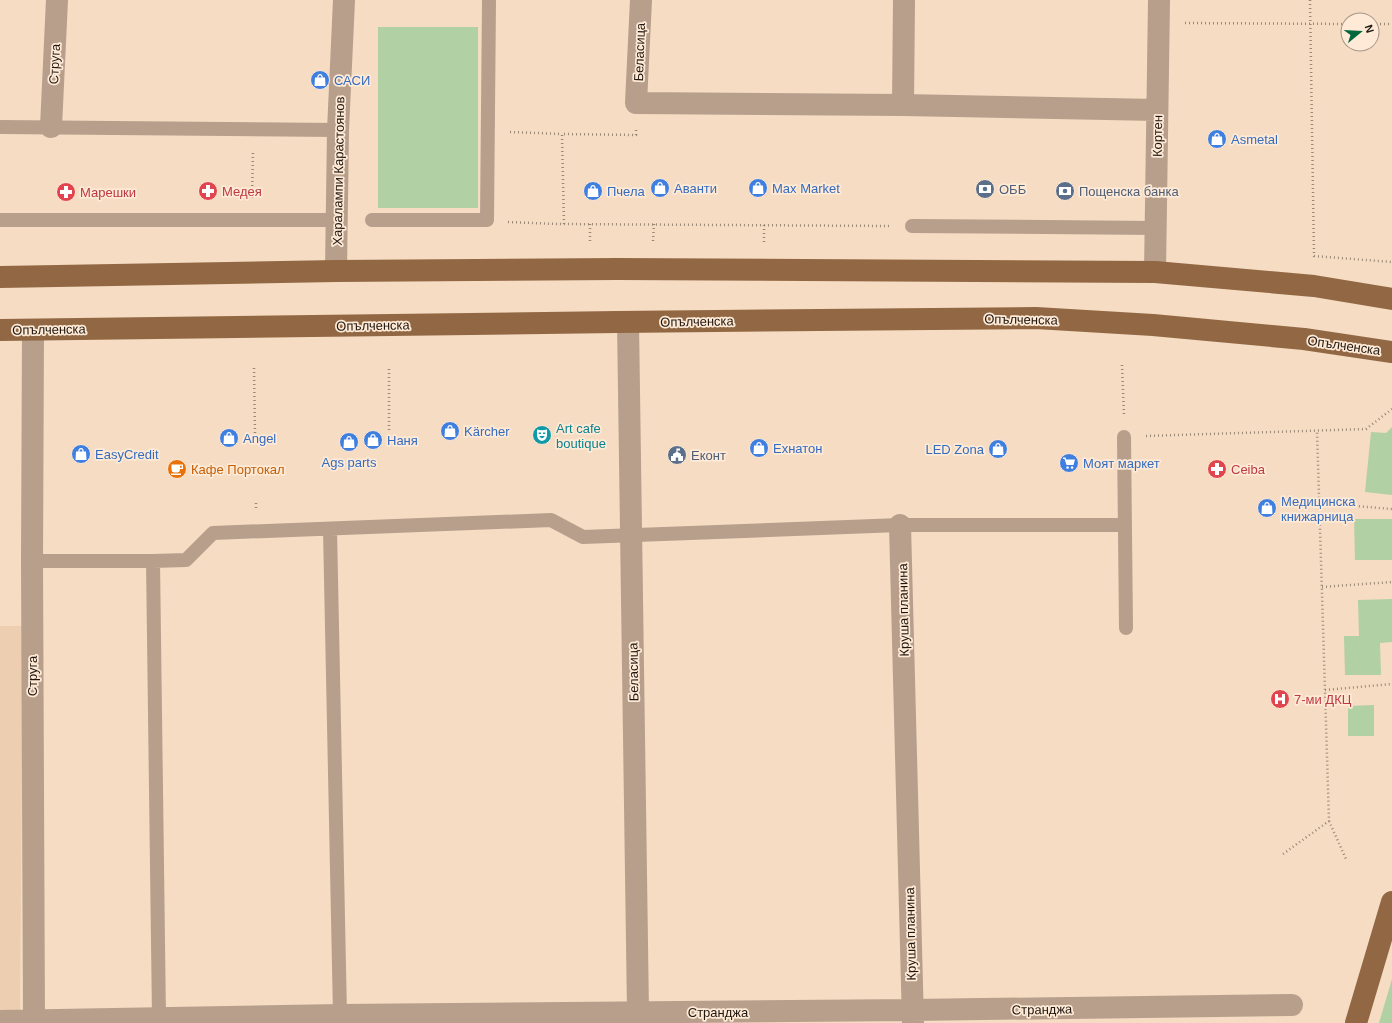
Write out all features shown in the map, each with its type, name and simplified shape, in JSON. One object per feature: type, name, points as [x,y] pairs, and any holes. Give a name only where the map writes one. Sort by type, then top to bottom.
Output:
[{"type":"main road","points":[[0,277],[336,271],[617,269],[1155,272],[1314,286],[1392,299]]},
{"type":"main road","name":"Опълченска","points":[[0,330],[1036,318],[1153,325],[1304,339],[1392,352]]},
{"type":"main road","points":[[1356,1023],[1392,902]]},
{"type":"street","name":"Струга","points":[[51,127],[57,0]]},
{"type":"street","name":"Харалампи Карастоянов","points":[[336,271],[338,130],[344,0]]},
{"type":"street","name":"Беласица","points":[[636,103],[641,0]]},
{"type":"street","points":[[903,105],[904,0]]},
{"type":"street","name":"Кортен","points":[[1155,272],[1158,0]]},
{"type":"street","points":[[636,103],[903,105],[1157,110]]},
{"type":"street","name":"Беласица","points":[[628,322],[639,1018]]},
{"type":"street","name":"Струга","points":[[33,330],[32,562],[34,1022]]},
{"type":"street","name":"Круша планина","points":[[900,525],[912,1017]]},
{"type":"street","name":"Странджа","points":[[0,1021],[34,1022],[340,1015],[639,1018],[912,1017],[1292,1005]]},
{"type":"lane","points":[[372,220],[487,220],[489,0]]},
{"type":"lane","points":[[0,127],[338,130]]},
{"type":"lane","points":[[0,220],[337,220]]},
{"type":"lane","points":[[912,226],[1156,228]]},
{"type":"lane","points":[[1124,437],[1126,628]]},
{"type":"lane","points":[[32,562],[186,560],[213,533],[330,530],[551,520],[583,536],[900,525],[1125,525]]},
{"type":"lane","points":[[330,530],[340,1015]]},
{"type":"lane","points":[[153,561],[159,1018]]},
{"type":"path","points":[[1310,0],[1314,256],[1392,262]]},
{"type":"path","points":[[1158,23],[1340,24]]},
{"type":"path","points":[[1380,24],[1392,24]]},
{"type":"path","points":[[537,133],[636,135],[636,103]]},
{"type":"path","points":[[251,220],[253,129]]},
{"type":"path","points":[[562,134],[564,224]]},
{"type":"path","points":[[487,220],[564,224],[912,226]]},
{"type":"path","points":[[590,224],[590,241]]},
{"type":"path","points":[[653,242],[654,224]]},
{"type":"path","points":[[764,225],[764,242]]},
{"type":"path","points":[[1122,365],[1124,437],[1366,429],[1392,409]]},
{"type":"path","points":[[254,368],[255,435]]},
{"type":"path","points":[[389,369],[390,432]]},
{"type":"path","points":[[1317,431],[1329,821],[1346,860]]},
{"type":"path","points":[[1319,503],[1392,509]]},
{"type":"path","points":[[1322,587],[1392,582]]},
{"type":"path","points":[[1325,690],[1392,684]]},
{"type":"path","points":[[1283,854],[1329,821]]},
{"type":"shaded area","points":[[0,626],[23,626],[20,1014],[0,1014]]},
{"type":"green space","points":[[378,27],[478,27],[478,208],[378,208]]},
{"type":"green space","points":[[1392,427],[1392,495],[1365,492],[1371,432],[1386,433]]},
{"type":"green space","points":[[1354,519],[1392,519],[1392,560],[1355,560]]},
{"type":"green space","points":[[1392,599],[1392,642],[1380,643],[1381,675],[1345,675],[1344,636],[1359,636],[1358,600]]},
{"type":"green space","points":[[1374,705],[1374,736],[1348,736],[1348,706]]},
{"type":"green space","points":[[1392,979],[1392,1023],[1379,1023]]},
{"type":"place","name":"САСИ","points":[[320,80]]},
{"type":"place","name":"Asmetal","points":[[1217,139]]},
{"type":"place","name":"Аванти","points":[[660,188]]},
{"type":"place","name":"Max Market","points":[[758,188]]},
{"type":"place","name":"ОББ","points":[[985,189]]},
{"type":"place","name":"Медея","points":[[208,191]]},
{"type":"place","name":"Пчела","points":[[593,191]]},
{"type":"place","name":"Пощенска банка","points":[[1065,191]]},
{"type":"place","name":"Марешки","points":[[66,192]]},
{"type":"place","name":"Kärcher","points":[[450,431]]},
{"type":"place","name":"Art cafe boutique","points":[[542,435]]},
{"type":"place","name":"Angel","points":[[229,438]]},
{"type":"place","name":"Наня","points":[[373,440]]},
{"type":"place","name":"Ags parts","points":[[349,442]]},
{"type":"place","name":"Ехнатон","points":[[759,448]]},
{"type":"place","name":"LED Zona","points":[[998,449]]},
{"type":"place","name":"EasyCredit","points":[[81,454]]},
{"type":"place","name":"Еконт","points":[[677,455]]},
{"type":"place","name":"Моят маркет","points":[[1069,463]]},
{"type":"place","name":"Кафе Портокал","points":[[177,469]]},
{"type":"place","name":"Ceiba","points":[[1217,469]]},
{"type":"place","name":"Медицинска книжарница","points":[[1267,508]]},
{"type":"place","name":"7-ми ДКЦ","points":[[1280,699]]}]
